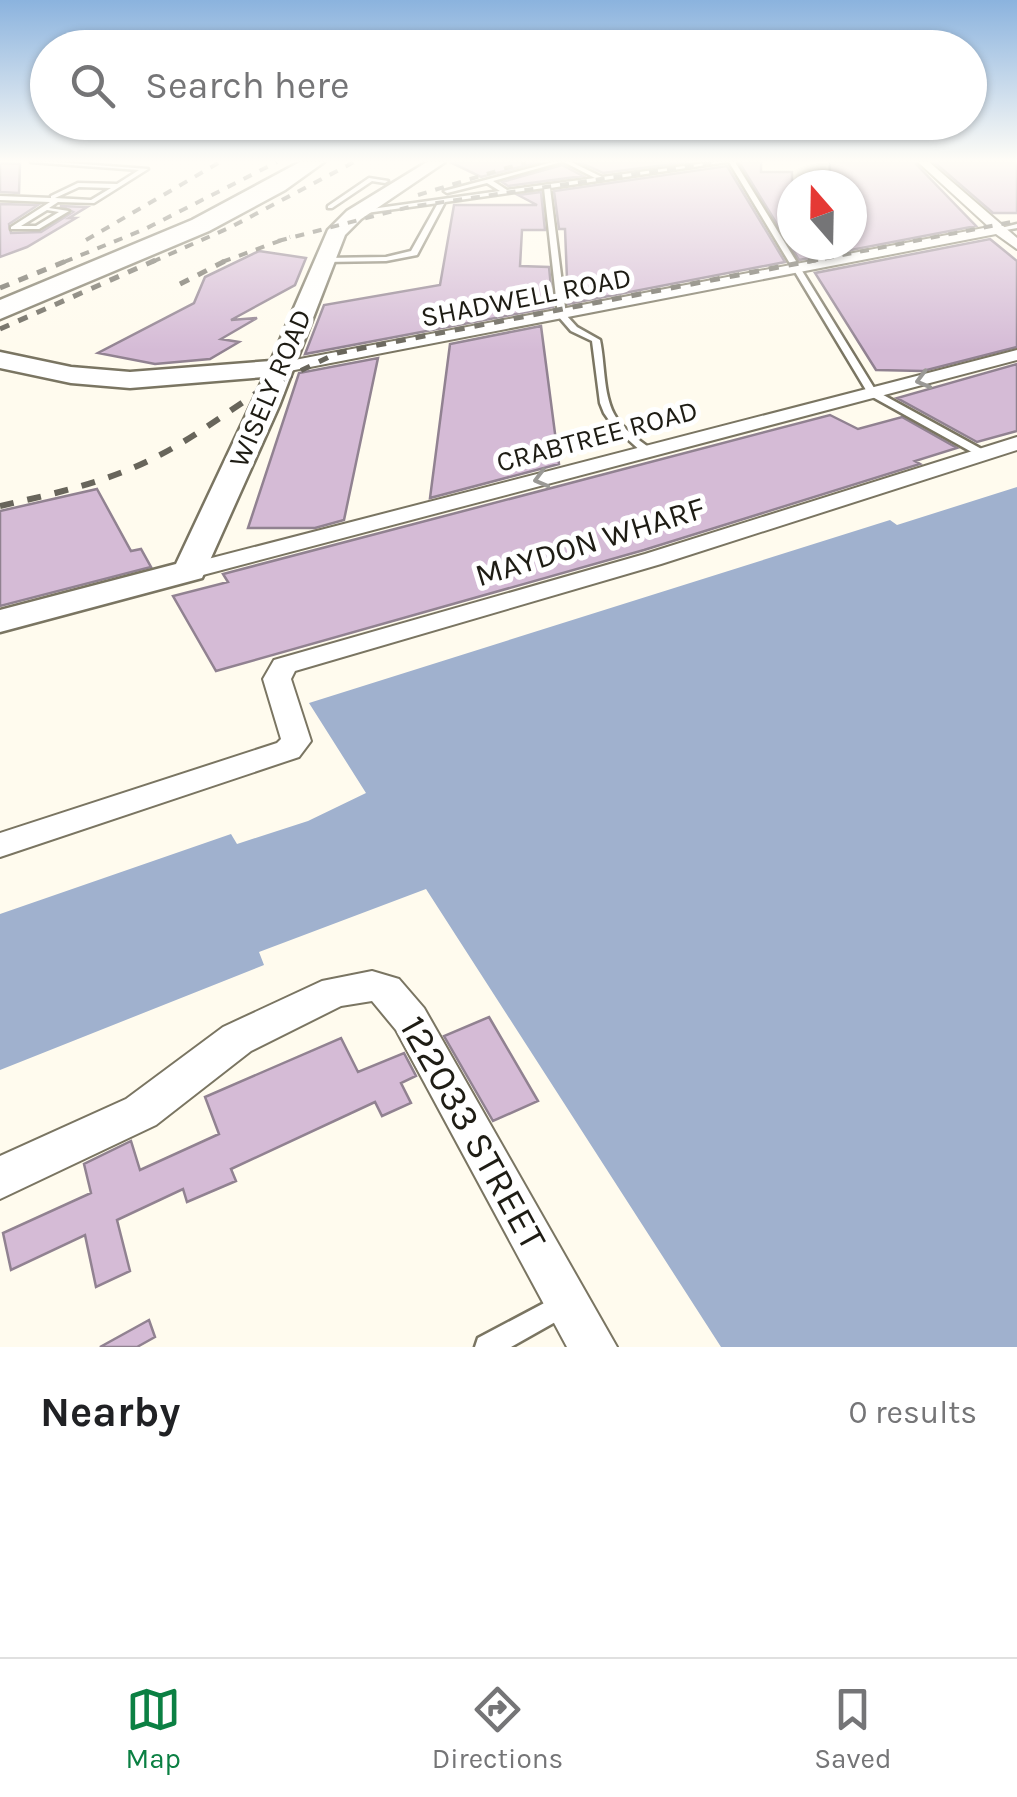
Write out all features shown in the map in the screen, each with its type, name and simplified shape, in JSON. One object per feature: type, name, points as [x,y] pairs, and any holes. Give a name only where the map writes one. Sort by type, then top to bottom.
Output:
[{"type":"highway","points":[[0,299],[178,225]]},
{"type":"highway","points":[[0,310],[201,225]]},
{"type":"street","name":"WISELY ROAD","points":[[190,571],[340,225]]},
{"type":"street","name":"SHADWELL ROAD","points":[[284,357],[562,316],[1008,228]]},
{"type":"street","points":[[1008,228],[1017,245]]},
{"type":"street","name":"CRABTREE ROAD","points":[[190,571],[1017,354]]},
{"type":"street","points":[[0,360],[71,375],[130,380],[188,376],[284,357]]},
{"type":"street","points":[[188,376],[236,386],[264,406]]},
{"type":"street","name":"MAYDON WHARF","points":[[0,845],[288,750],[296,741],[277,678],[284,666],[653,559],[1017,443]]},
{"type":"street","points":[[0,620],[190,571]]},
{"type":"street","name":"122033 STREET","points":[[0,1178],[141,1112],[237,1039],[335,992],[372,986],[386,990],[410,1019],[593,1347]]},
{"type":"lane","points":[[0,233],[18,225]]},
{"type":"lane","points":[[13,228],[44,225]]},
{"type":"lane","points":[[324,260],[414,253],[429,225]]},
{"type":"lane","points":[[551,225],[562,316],[574,329],[596,340],[606,414],[616,428],[646,451]]},
{"type":"lane","points":[[770,225],[872,393],[983,454]]},
{"type":"lane","points":[[487,1347],[568,1302]]},
{"type":"water","points":[[1017,487],[1017,1347],[721,1347],[426,889],[259,952],[264,965],[0,1070],[0,914],[231,834],[237,844],[308,821],[366,793],[309,703],[890,520],[897,525]]},
{"type":"building","points":[[0,225],[9,225],[11,233],[41,232],[52,225],[64,225],[27,247],[0,257]]},
{"type":"building","points":[[451,225],[544,225],[545,230],[522,230],[520,266],[549,267],[553,307],[305,354],[324,305],[440,285]]},
{"type":"building","points":[[558,225],[763,225],[777,249],[777,260],[785,262],[568,304],[565,229],[559,229]]},
{"type":"building","points":[[867,225],[976,226],[867,247]]},
{"type":"building","points":[[990,239],[1017,261],[1017,347],[923,371],[876,370],[815,273]]},
{"type":"building","points":[[259,251],[306,258],[295,285],[231,320],[257,318],[221,339],[239,342],[210,359],[155,364],[98,353],[194,303],[205,277]]},
{"type":"building","points":[[541,326],[559,464],[430,498],[450,344]]},
{"type":"building","points":[[378,358],[344,520],[315,528],[248,528],[299,373]]},
{"type":"building","points":[[1017,364],[1017,431],[977,442],[897,398]]},
{"type":"building","points":[[830,415],[858,429],[902,417],[957,448],[915,461],[920,464],[644,550],[216,671],[173,596],[228,582],[223,574]]},
{"type":"building","points":[[97,489],[131,551],[141,549],[151,567],[0,606],[0,511]]},
{"type":"building","points":[[489,1017],[538,1101],[493,1121],[444,1036]]},
{"type":"building","points":[[341,1038],[358,1072],[404,1053],[416,1076],[401,1083],[411,1103],[382,1116],[375,1102],[231,1169],[236,1181],[187,1202],[183,1189],[117,1220],[130,1271],[96,1287],[85,1235],[11,1270],[3,1233],[91,1193],[84,1164],[131,1141],[140,1170],[219,1134],[205,1097]]},
{"type":"building","points":[[149,1320],[155,1337],[137,1347],[100,1347]]},
{"type":"railway","points":[[86,240],[112,225]]},
{"type":"railway","points":[[64,262],[153,225]]},
{"type":"railway","points":[[152,262],[235,225]]},
{"type":"railway","points":[[282,240],[340,225]]},
{"type":"railway","points":[[807,262],[997,225]]},
{"type":"railway","points":[[282,240],[290,237]]},
{"type":"railway","points":[[226,261],[282,240]]},
{"type":"railway","points":[[0,288],[71,259]]},
{"type":"railway","points":[[0,329],[158,259]]},
{"type":"railway","points":[[265,388],[337,353],[815,260]]},
{"type":"railway","points":[[180,284],[226,261]]},
{"type":"railway","points":[[222,262],[226,261]]},
{"type":"railway","points":[[0,506],[80,486],[138,466],[185,441],[269,385]]}]
